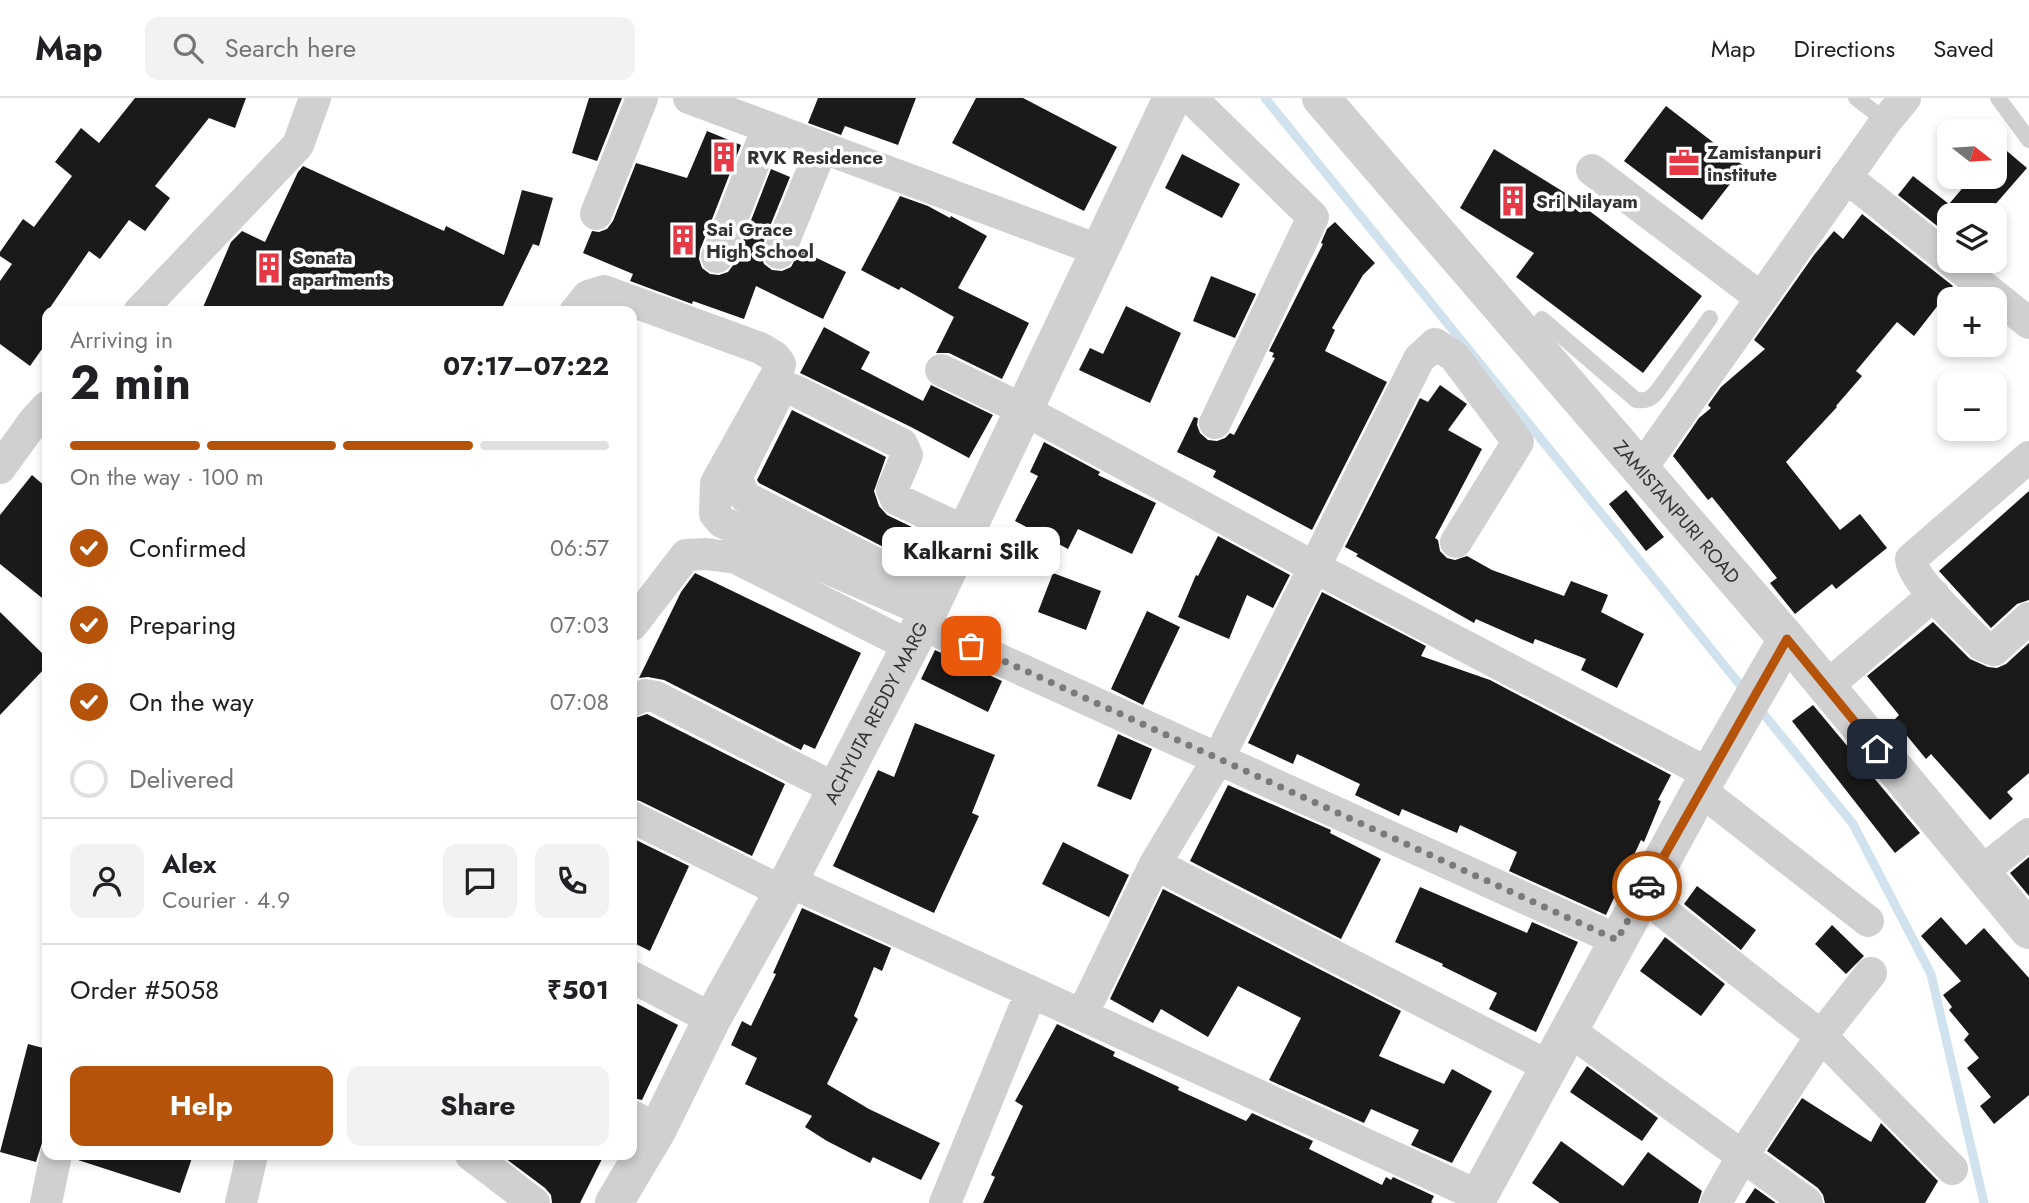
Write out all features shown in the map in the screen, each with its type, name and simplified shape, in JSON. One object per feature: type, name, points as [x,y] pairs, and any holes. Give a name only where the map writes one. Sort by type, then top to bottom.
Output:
[{"type":"street","points":[[145,306],[298,145],[316,98]]},
{"type":"street","points":[[596,214],[642,98]]},
{"type":"street","points":[[689,98],[1101,251]]},
{"type":"street","name":"ACHYUTA REDDY MARG","points":[[637,1144],[645,1123],[712,1019],[836,789],[921,611],[952,526],[1024,410],[1172,98]]},
{"type":"street","points":[[1191,98],[1313,218],[1215,423]]},
{"type":"street","name":"ZAMISTANPURI ROAD","points":[[1321,98],[1578,373],[1641,469],[1778,654],[1826,687],[2029,930]]},
{"type":"street","points":[[1641,469],[1756,295],[1895,109]]},
{"type":"street","points":[[717,257],[768,127]]},
{"type":"street","points":[[779,253],[822,147]]},
{"type":"street","points":[[1592,170],[1756,295]]},
{"type":"street","points":[[1846,177],[1937,250]]},
{"type":"street","points":[[1966,273],[2029,323]]},
{"type":"street","points":[[580,306],[588,296],[604,292],[760,348],[775,357],[780,364],[716,483],[715,514],[722,522],[921,611],[1218,759],[1617,940]]},
{"type":"street","points":[[1083,1015],[1155,864],[1218,759],[1419,359],[1435,344],[1454,356],[1518,442],[1456,542]]},
{"type":"street","points":[[941,370],[1024,410],[1704,782],[1868,921]]},
{"type":"street","points":[[921,611],[745,497],[737,480],[739,472],[778,394],[788,388],[902,444],[907,455],[892,490],[896,499],[952,526]]},
{"type":"street","points":[[0,468],[42,412]]},
{"type":"street","points":[[2029,457],[1911,559],[1911,568],[1983,646],[1994,650],[2029,618]]},
{"type":"street","points":[[706,554],[722,522]]},
{"type":"street","points":[[637,619],[686,555],[706,554],[736,558],[921,611]]},
{"type":"street","points":[[1826,687],[1934,595]]},
{"type":"street","points":[[637,819],[1083,1015],[1477,1200],[1704,782],[1778,654]]},
{"type":"street","points":[[637,699],[645,695],[656,697],[836,789]]},
{"type":"street","points":[[1980,873],[2029,834]]},
{"type":"street","points":[[1155,864],[1550,1067]]},
{"type":"street","points":[[1642,895],[1821,1036],[1952,1169]]},
{"type":"street","points":[[1716,1203],[1743,1155],[1821,1036],[1871,974]]},
{"type":"street","points":[[637,980],[712,1019]]},
{"type":"street","points":[[945,1203],[1031,992]]},
{"type":"street","points":[[1570,1031],[1807,1203]]},
{"type":"street","points":[[46,1203],[55,1160]]},
{"type":"street","points":[[241,1203],[251,1160]]},
{"type":"street","points":[[478,1160],[534,1203]]},
{"type":"street","name":"ACHYUTA REDDY MARG","points":[[614,1203],[631,1160]]},
{"type":"lane","points":[[1856,98],[1895,109]]},
{"type":"lane","points":[[1998,98],[2029,140]]},
{"type":"lane","points":[[1542,319],[1578,373],[1636,400],[1651,399],[1710,318]]},
{"type":"lane","points":[[1661,385],[1687,403]]},
{"type":"building","points":[[135,98],[246,98],[235,128],[209,118],[155,186],[170,198],[145,231],[129,220],[100,259],[89,251],[51,306],[42,306],[42,349],[30,366],[0,344],[0,281],[12,264],[0,256],[0,252],[23,219],[34,227],[72,176],[55,162],[81,128],[99,143]]},
{"type":"building","points":[[589,98],[622,98],[597,161],[572,153]]},
{"type":"building","points":[[818,98],[916,98],[898,145],[845,126],[841,135],[808,123]]},
{"type":"building","points":[[976,98],[1023,98],[1117,147],[1084,211],[952,143]]},
{"type":"building","name":"Zamistanpuri institute","points":[[1666,106],[1744,166],[1702,220],[1624,161]]},
{"type":"building","points":[[707,131],[741,145],[700,250],[702,268],[710,274],[728,272],[734,264],[771,169],[790,177],[762,246],[761,256],[764,264],[772,270],[782,271],[791,267],[800,250],[846,272],[823,319],[756,286],[744,319],[693,301],[692,304],[630,281],[633,274],[583,253],[592,231],[607,229],[613,221],[636,163],[687,178]]},
{"type":"building","points":[[1494,149],[1567,194],[1702,296],[1643,373],[1516,277],[1534,253],[1460,208]]},
{"type":"building","points":[[2007,151],[2027,168],[1996,203],[1950,203],[1962,189],[2007,189]]},
{"type":"building","points":[[1182,154],[1240,184],[1222,218],[1165,188]]},
{"type":"building","points":[[303,166],[444,231],[446,226],[504,255],[522,190],[553,198],[539,246],[533,244],[503,306],[204,306],[231,242],[242,231],[265,242]]},
{"type":"building","points":[[1913,176],[1948,203],[1937,203],[1937,226],[1898,195]]},
{"type":"building","points":[[900,196],[928,206],[950,218],[951,216],[987,236],[958,288],[1029,323],[1002,379],[949,353],[936,353],[954,317],[901,287],[899,290],[861,270]]},
{"type":"building","points":[[1862,214],[1953,286],[1937,287],[1937,307],[1914,336],[1897,322],[1856,371],[1862,376],[1786,462],[1840,530],[1860,514],[1887,548],[1836,589],[1832,584],[1795,614],[1770,583],[1777,578],[1712,497],[1708,500],[1673,456],[1699,418],[1711,408],[1708,405],[1721,387],[1765,349],[1754,340],[1814,255],[1834,231],[1843,239]]},
{"type":"building","points":[[1335,222],[1375,263],[1363,275],[1332,328],[1335,330],[1325,351],[1387,382],[1312,530],[1213,477],[1216,471],[1177,452],[1194,417],[1198,418],[1200,433],[1208,440],[1217,441],[1230,433],[1234,435],[1275,358],[1272,357],[1274,353],[1269,351],[1323,244],[1321,243],[1327,229]]},
{"type":"building","points":[[1211,276],[1256,294],[1235,338],[1193,321]]},
{"type":"building","points":[[1126,306],[1181,333],[1150,403],[1079,370],[1090,348],[1103,354]]},
{"type":"building","points":[[824,327],[870,352],[861,369],[923,401],[931,385],[993,415],[969,458],[800,373]]},
{"type":"building","points":[[1440,385],[1467,404],[1448,430],[1482,449],[1435,538],[1440,551],[1447,558],[1455,560],[1467,556],[1492,570],[1564,596],[1571,581],[1608,595],[1601,612],[1644,634],[1617,688],[1581,670],[1586,659],[1535,639],[1533,644],[1476,619],[1474,623],[1356,556],[1358,554],[1345,547],[1420,398],[1428,402]]},
{"type":"building","points":[[792,410],[886,457],[874,491],[879,506],[887,515],[914,528],[901,556],[759,483],[757,480]]},
{"type":"building","points":[[1044,442],[1100,472],[1098,475],[1156,503],[1132,554],[1078,529],[1068,549],[1015,521],[1038,476],[1030,472]]},
{"type":"building","points":[[32,475],[42,484],[42,598],[0,564],[0,515]]},
{"type":"building","points":[[1626,490],[1664,537],[1646,551],[1609,504]]},
{"type":"building","points":[[2029,491],[2029,600],[2017,604],[1991,628],[1939,571]]},
{"type":"building","points":[[1218,536],[1290,575],[1273,608],[1247,595],[1229,639],[1178,617],[1196,575],[1198,576]]},
{"type":"building","points":[[695,573],[861,653],[815,749],[804,744],[801,750],[664,680],[639,678],[681,592]]},
{"type":"building","points":[[1053,573],[1101,591],[1086,630],[1038,612]]},
{"type":"building","points":[[1322,592],[1426,646],[1421,656],[1490,680],[1671,775],[1658,800],[1661,801],[1644,842],[1641,840],[1606,915],[1509,871],[1517,852],[1460,825],[1457,833],[1402,809],[1399,816],[1355,795],[1360,784],[1297,754],[1293,764],[1248,743]]},
{"type":"building","points":[[1147,611],[1180,627],[1143,705],[1111,689]]},
{"type":"building","points":[[0,612],[42,653],[42,671],[0,715]]},
{"type":"building","points":[[1933,622],[1970,659],[1988,667],[1997,668],[2006,664],[2029,643],[2029,773],[2007,792],[2013,799],[1990,820],[1931,754],[1926,759],[1894,720],[1899,715],[1867,676]]},
{"type":"building","points":[[935,650],[1002,681],[988,712],[921,679]]},
{"type":"building","points":[[1813,705],[1920,833],[1895,853],[1792,721]]},
{"type":"building","points":[[647,714],[785,784],[752,856],[637,800],[637,717]]},
{"type":"building","points":[[915,723],[995,755],[972,813],[979,816],[934,913],[833,866],[878,770],[894,777]]},
{"type":"building","points":[[1118,734],[1152,749],[1131,800],[1097,786]]},
{"type":"building","points":[[1228,785],[1331,830],[1330,833],[1381,859],[1341,939],[1190,861]]},
{"type":"building","points":[[637,840],[689,866],[650,951],[637,944]]},
{"type":"building","points":[[1063,842],[1129,875],[1109,917],[1042,884]]},
{"type":"building","points":[[2029,857],[2029,896],[2010,873]]},
{"type":"building","points":[[1697,886],[1756,930],[1741,950],[1684,904]]},
{"type":"building","points":[[1420,887],[1527,933],[1532,922],[1578,942],[1536,1032],[1489,1009],[1497,993],[1395,942]]},
{"type":"building","points":[[1163,889],[1401,1011],[1379,1056],[1444,1084],[1452,1069],[1492,1091],[1452,1163],[1411,1145],[1419,1130],[1371,1109],[1364,1123],[1269,1080],[1301,1018],[1238,986],[1208,1037],[1161,1009],[1153,1023],[1110,999]]},
{"type":"building","points":[[802,908],[891,948],[882,971],[874,967],[854,1016],[858,1019],[827,1084],[869,1109],[940,1143],[921,1180],[873,1157],[870,1163],[827,1141],[805,1127],[812,1116],[745,1084],[757,1058],[731,1045],[742,1021],[751,1026],[776,974],[773,973]]},
{"type":"building","points":[[1941,917],[1966,945],[1984,928],[2029,978],[2029,1095],[1994,1124],[1980,1106],[1991,1097],[1967,1068],[1979,1058],[1964,1040],[1969,1034],[1949,1010],[1952,1007],[1943,995],[1961,981],[1921,936]]},
{"type":"building","points":[[1832,925],[1864,956],[1846,974],[1815,944]]},
{"type":"building","points":[[1665,937],[1725,984],[1701,1016],[1640,971]]},
{"type":"building","points":[[637,1004],[678,1025],[642,1100],[637,1099]]},
{"type":"building","points":[[1057,1024],[1115,1052],[1113,1056],[1179,1087],[1178,1090],[1246,1121],[1252,1113],[1313,1141],[1309,1149],[1382,1185],[1386,1177],[1391,1180],[1393,1177],[1434,1196],[1431,1202],[1433,1203],[983,1203],[995,1177],[991,1175],[1023,1106],[1015,1101]]},
{"type":"building","points":[[28,1044],[42,1048],[42,1143],[36,1162],[0,1152]]},
{"type":"building","points":[[1587,1066],[1658,1118],[1642,1141],[1570,1092]]},
{"type":"building","points":[[1802,1098],[1871,1142],[1881,1123],[1938,1181],[1925,1203],[1825,1203],[1818,1188],[1767,1151]]},
{"type":"building","points":[[1561,1141],[1623,1186],[1648,1152],[1702,1191],[1698,1203],[1560,1203],[1532,1183]]},
{"type":"building","points":[[78,1160],[191,1160],[180,1193]]},
{"type":"building","points":[[508,1160],[602,1160],[580,1203],[552,1203],[551,1195]]},
{"type":"building","points":[[1755,1188],[1776,1203],[1745,1203]]},
{"type":"waterway","points":[[1265,98],[1745,691]]},
{"type":"waterway","points":[[1758,707],[1853,824],[1931,974],[1984,1203]]},
{"type":"way so far","points":[[971,646],[1617,940],[1647,886]]},
{"type":"place","name":"RVK Residence","points":[[724,157]]},
{"type":"place","name":"Zamistanpuri institute","points":[[1684,163]]},
{"type":"place","name":"Sri Nilayam","points":[[1513,201]]},
{"type":"place","name":"Sai Grace High School","points":[[683,240]]},
{"type":"place","name":"Sonata apartments","points":[[269,268]]},
{"type":"place","name":"Kalkarni Silk","points":[[971,646]]},
{"type":"route","points":[[1647,886],[1787,639],[1877,749]]}]
